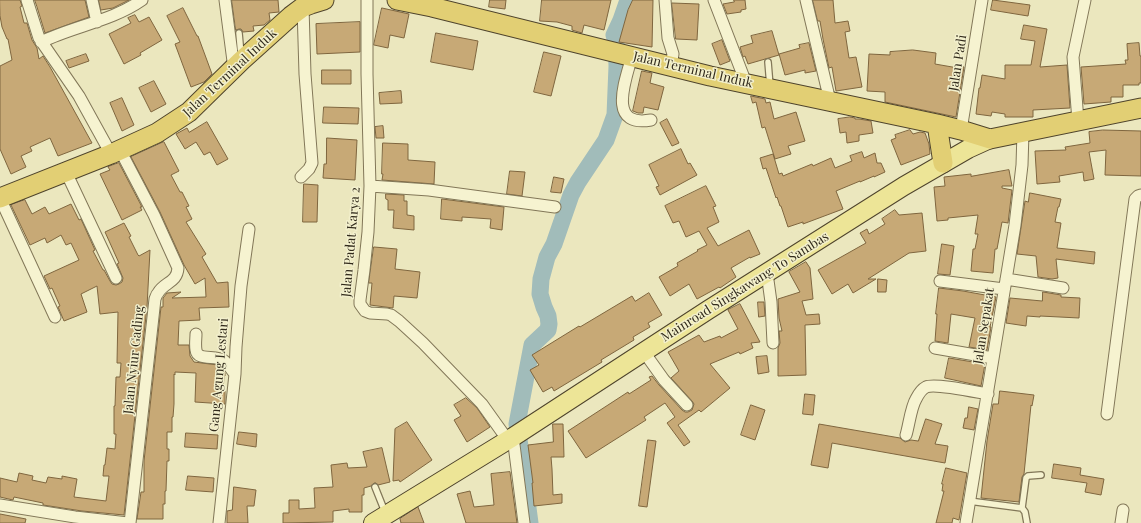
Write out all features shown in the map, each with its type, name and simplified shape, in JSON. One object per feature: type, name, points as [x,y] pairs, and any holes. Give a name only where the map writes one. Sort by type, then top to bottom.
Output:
[{"type":"highway","name":"Jalan Terminal Induk","points":[[0,198],[116,152],[157,133],[178,120],[201,101],[291,16],[303,7],[324,0]]},
{"type":"highway","name":"Jalan Terminal Induk","points":[[397,0],[432,7],[746,83],[937,124],[990,139]]},
{"type":"highway","name":"Mainroad Singkawang To Sambas","points":[[990,139],[1141,108]]},
{"type":"highway","points":[[937,124],[943,163]]},
{"type":"main road","name":"Mainroad Singkawang To Sambas","points":[[380,519],[904,186],[968,149],[990,139]]},
{"type":"street","name":"Jalan Nyiur Gading","points":[[27,0],[41,42],[116,152],[154,215],[178,268],[176,276],[158,292],[155,299],[129,523]]},
{"type":"street","points":[[92,0],[97,22]]},
{"type":"street","points":[[41,42],[131,8],[142,0]]},
{"type":"street","points":[[225,0],[238,65]]},
{"type":"street","name":"Jalan Padat Karya 2","points":[[367,0],[370,186],[368,232],[360,304],[365,311],[370,313],[387,314],[399,321],[423,343],[514,435]]},
{"type":"street","points":[[665,0],[668,38],[673,54],[672,66]]},
{"type":"street","points":[[714,0],[746,83]]},
{"type":"street","points":[[806,0],[830,101]]},
{"type":"street","name":"Jalan Padi","points":[[961,130],[982,0]]},
{"type":"street","points":[[1078,121],[1073,57],[1085,0]]},
{"type":"street","points":[[301,177],[312,164],[305,74],[303,7]]},
{"type":"street","points":[[625,54],[622,94],[623,110],[628,117],[635,121],[642,122],[650,120]]},
{"type":"street","name":"Jalan Sepakat","points":[[966,523],[1015,225],[1022,165],[1023,132]]},
{"type":"street","points":[[66,172],[116,278]]},
{"type":"street","points":[[370,186],[429,190],[555,207]]},
{"type":"street","points":[[1107,414],[1135,199],[1141,195]]},
{"type":"street","points":[[0,198],[55,317]]},
{"type":"street","name":"Gang Agung Lestari","points":[[219,523],[235,374],[241,294],[249,229]]},
{"type":"street","points":[[767,273],[771,302],[773,343]]},
{"type":"street","points":[[940,281],[1063,288]]},
{"type":"street","points":[[196,334],[197,354],[200,356],[217,357],[221,359],[235,374]]},
{"type":"street","points":[[935,348],[993,358]]},
{"type":"street","points":[[644,352],[664,380],[687,405]]},
{"type":"street","points":[[906,435],[915,400],[926,387],[933,386],[956,388],[988,394]]},
{"type":"street","points":[[514,435],[524,523]]},
{"type":"street","points":[[0,505],[74,520],[129,523]]},
{"type":"street","points":[[1121,523],[1123,510]]},
{"type":"lane","points":[[238,65],[239,33]]},
{"type":"lane","points":[[768,62],[770,88]]},
{"type":"lane","points":[[1027,523],[1025,512],[1022,508],[1026,478],[1028,476],[1041,476]]},
{"type":"lane","points":[[375,488],[380,519]]},
{"type":"lane","points":[[969,501],[1022,508]]},
{"type":"building","points":[[0,0],[20,0],[24,23],[27,23],[32,40],[37,48],[39,59],[43,56],[50,67],[92,143],[58,156],[50,138],[30,147],[32,151],[21,156],[26,167],[11,174],[0,149],[0,66],[12,60],[8,39],[2,27]]},
{"type":"building","points":[[35,0],[85,0],[89,17],[45,33]]},
{"type":"building","points":[[99,0],[129,0],[113,8],[101,10]]},
{"type":"building","points":[[232,0],[278,0],[279,12],[269,13],[270,20],[264,25],[253,26],[254,31],[243,32],[241,29],[236,30]]},
{"type":"building","points":[[490,0],[506,0],[505,9],[489,7]]},
{"type":"building","points":[[542,0],[611,0],[604,30],[584,25],[582,33],[572,30],[572,26],[557,22],[540,21]]},
{"type":"building","points":[[633,0],[653,0],[652,47],[619,42],[628,10]]},
{"type":"building","points":[[734,0],[745,0],[746,9],[741,10],[741,12],[727,14],[723,4],[734,2]]},
{"type":"building","points":[[813,0],[833,0],[835,23],[848,21],[850,31],[845,32],[849,58],[856,57],[862,87],[836,91],[832,67],[829,68],[820,21],[818,21]]},
{"type":"building","points":[[993,0],[1030,5],[1028,16],[991,10]]},
{"type":"building","points":[[672,3],[699,4],[697,40],[676,39]]},
{"type":"building","points":[[183,8],[198,36],[212,74],[204,82],[191,87],[175,44],[180,42],[167,16]]},
{"type":"building","points":[[382,8],[409,14],[404,38],[390,35],[388,48],[374,45]]},
{"type":"building","points":[[135,15],[139,22],[149,17],[162,40],[140,53],[141,55],[124,64],[109,34],[131,23],[128,18]]},
{"type":"building","points":[[360,22],[360,52],[317,54],[316,24]]},
{"type":"building","points":[[1024,25],[1047,29],[1040,67],[1067,65],[1070,108],[1033,110],[1033,117],[1005,117],[1005,114],[992,112],[991,116],[976,114],[982,75],[1005,79],[1005,65],[1031,65],[1035,41],[1021,39]]},
{"type":"building","points":[[772,31],[779,55],[748,64],[745,56],[743,57],[740,47],[753,43],[751,36]]},
{"type":"building","points":[[436,33],[478,41],[473,70],[431,62]]},
{"type":"building","points":[[722,40],[730,61],[720,65],[712,44]]},
{"type":"building","points":[[809,43],[816,71],[805,73],[805,70],[785,75],[779,54],[800,48],[799,45]]},
{"type":"building","points":[[1139,43],[1141,56],[1141,83],[1139,83],[1139,85],[1123,85],[1123,97],[1111,97],[1111,102],[1084,104],[1081,67],[1126,64],[1125,60],[1128,60],[1127,44]]},
{"type":"building","points":[[913,50],[936,53],[935,64],[958,68],[959,66],[964,67],[956,117],[885,102],[885,92],[867,91],[869,54],[890,55],[890,52]]},
{"type":"building","points":[[544,52],[561,56],[551,96],[534,92]]},
{"type":"building","points":[[86,54],[89,61],[69,68],[66,61]]},
{"type":"building","points":[[322,70],[351,70],[351,84],[322,84]]},
{"type":"building","points":[[642,71],[652,73],[650,83],[664,87],[658,110],[644,107],[643,113],[638,113],[633,111]]},
{"type":"building","points":[[154,81],[166,104],[151,112],[139,88]]},
{"type":"building","points":[[401,91],[402,103],[380,104],[379,93]]},
{"type":"building","points":[[751,96],[765,99],[766,103],[770,102],[774,119],[796,112],[805,141],[788,146],[791,154],[775,159],[765,127],[762,128],[756,102],[753,103]]},
{"type":"building","points":[[122,98],[134,125],[122,131],[110,103]]},
{"type":"building","points":[[324,107],[359,108],[358,124],[323,123]]},
{"type":"building","points":[[850,117],[871,121],[873,133],[859,135],[859,141],[847,143],[846,132],[840,133],[838,119]]},
{"type":"building","points":[[667,119],[679,143],[672,146],[660,123]]},
{"type":"building","points":[[207,122],[228,159],[217,165],[210,152],[204,155],[196,142],[185,149],[176,134],[187,128],[189,132]]},
{"type":"building","points":[[383,126],[384,138],[376,138],[375,127]]},
{"type":"building","points":[[910,130],[913,134],[920,132],[925,133],[929,144],[930,154],[901,165],[891,140],[896,138],[895,135]]},
{"type":"building","points":[[1103,130],[1141,131],[1141,176],[1105,175],[1106,150],[1089,152],[1094,179],[1084,181],[1083,172],[1059,176],[1060,182],[1037,184],[1035,151],[1066,150],[1065,147],[1090,143],[1089,132]]},
{"type":"building","points":[[327,138],[357,140],[355,180],[323,178],[324,164],[326,164]]},
{"type":"building","points":[[164,142],[179,171],[171,175],[189,206],[186,207],[192,219],[186,222],[206,254],[202,257],[217,283],[228,282],[229,307],[199,308],[200,320],[179,321],[178,345],[189,345],[190,356],[194,362],[218,365],[222,369],[225,373],[223,391],[225,391],[225,404],[195,402],[196,373],[175,372],[172,432],[167,432],[169,461],[167,461],[163,519],[137,519],[141,492],[144,492],[144,461],[163,298],[167,293],[181,292],[172,298],[206,297],[205,278],[195,284],[184,265],[160,212],[131,157]]},
{"type":"building","points":[[383,143],[408,144],[408,160],[435,162],[434,184],[382,180]]},
{"type":"building","points":[[681,149],[688,164],[690,163],[697,175],[660,195],[656,187],[659,186],[649,165]]},
{"type":"building","points":[[862,152],[864,158],[875,153],[877,163],[881,163],[885,172],[836,191],[843,209],[803,224],[803,222],[788,227],[766,168],[763,169],[760,158],[773,154],[779,174],[782,173],[783,176],[831,158],[835,168],[852,161],[850,156]]},
{"type":"building","points":[[119,163],[142,207],[140,207],[142,210],[122,220],[100,174],[110,170],[108,167]]},
{"type":"building","points":[[1009,170],[1012,186],[1002,186],[1002,188],[1012,190],[1008,223],[1002,222],[997,249],[995,249],[993,273],[971,271],[973,249],[975,249],[978,234],[975,234],[978,215],[948,218],[948,220],[937,221],[934,187],[945,186],[944,177],[971,174],[971,176]]},
{"type":"building","points":[[510,171],[525,172],[522,196],[507,194]]},
{"type":"building","points":[[554,177],[564,179],[561,193],[551,192]]},
{"type":"building","points":[[304,184],[318,185],[317,222],[303,222]]},
{"type":"building","points":[[706,186],[716,206],[713,207],[719,222],[707,228],[718,246],[749,230],[760,254],[750,257],[731,268],[736,277],[720,288],[719,287],[697,299],[689,284],[670,296],[659,277],[678,266],[677,263],[707,245],[699,231],[686,237],[679,221],[673,223],[665,206]]},
{"type":"building","points":[[1030,193],[1061,199],[1055,222],[1061,223],[1057,248],[1095,252],[1094,264],[1056,259],[1058,278],[1052,279],[1038,277],[1036,256],[1017,254],[1025,201],[1028,202]]},
{"type":"building","points":[[386,194],[404,195],[404,201],[407,201],[407,215],[414,216],[414,230],[393,228],[394,210],[388,210],[388,200],[386,199]]},
{"type":"building","points":[[442,199],[504,207],[502,230],[490,228],[491,219],[462,217],[462,221],[441,219]]},
{"type":"building","points":[[25,200],[32,214],[45,207],[49,214],[71,204],[79,220],[81,219],[95,250],[93,251],[112,284],[119,284],[122,282],[123,278],[117,264],[119,263],[105,232],[124,223],[131,236],[129,237],[138,255],[139,256],[150,250],[147,307],[124,515],[82,511],[43,505],[43,503],[14,497],[13,500],[0,497],[0,478],[17,482],[19,473],[33,476],[32,480],[46,483],[48,477],[62,479],[62,476],[77,479],[74,497],[106,501],[109,476],[103,476],[104,465],[107,448],[115,449],[116,434],[114,434],[114,406],[116,377],[120,377],[121,363],[117,363],[118,312],[100,314],[97,286],[81,294],[87,312],[64,321],[58,307],[60,306],[52,288],[50,289],[44,276],[79,260],[71,243],[66,245],[61,235],[47,243],[45,238],[30,245],[11,205]]},
{"type":"building","points":[[895,210],[899,215],[922,213],[926,251],[909,253],[868,279],[876,279],[853,293],[848,284],[832,294],[818,270],[866,243],[860,233],[867,229],[869,234],[885,224],[882,219]]},
{"type":"building","points":[[942,244],[954,246],[950,275],[938,274]]},
{"type":"building","points":[[374,247],[397,249],[395,269],[420,272],[417,298],[394,296],[393,308],[370,305],[372,283],[369,283]]},
{"type":"building","points":[[806,262],[810,268],[813,299],[802,301],[806,315],[819,314],[820,324],[805,325],[806,375],[778,376],[778,348],[780,343],[779,331],[782,331],[779,318],[778,299],[800,292],[789,272]]},
{"type":"building","points":[[878,279],[887,280],[886,292],[878,292]]},
{"type":"building","points":[[939,288],[996,297],[987,350],[969,347],[975,318],[951,314],[948,343],[935,341]]},
{"type":"building","points":[[1043,292],[1061,295],[1061,297],[1080,298],[1079,318],[1027,316],[1026,326],[1006,323],[1010,298],[1042,301]]},
{"type":"building","points":[[649,293],[662,315],[648,323],[650,327],[633,337],[634,340],[601,360],[602,362],[554,391],[552,387],[543,392],[530,370],[539,365],[532,355],[632,296],[635,301]]},
{"type":"building","points":[[758,302],[764,302],[765,316],[759,317]]},
{"type":"building","points":[[740,304],[760,342],[751,343],[753,348],[740,354],[739,352],[710,364],[730,388],[701,412],[699,410],[678,425],[690,442],[684,446],[667,423],[675,417],[665,403],[644,417],[646,420],[586,458],[568,431],[628,392],[629,394],[651,380],[649,377],[652,376],[682,410],[688,412],[692,410],[694,404],[671,378],[679,371],[668,352],[699,335],[704,342],[720,336],[721,338],[738,329],[728,310]]},
{"type":"building","points":[[767,356],[769,372],[758,374],[756,357]]},
{"type":"building","points":[[949,358],[985,364],[981,386],[945,378]]},
{"type":"building","points":[[1000,391],[1034,395],[1032,406],[1031,405],[1024,474],[1022,477],[1019,502],[981,498],[987,441],[993,404],[998,404]]},
{"type":"building","points":[[805,394],[815,395],[813,415],[803,414]]},
{"type":"building","points":[[466,398],[477,408],[490,427],[467,442],[454,420],[461,416],[454,405]]},
{"type":"building","points":[[751,405],[765,410],[755,440],[741,435]]},
{"type":"building","points":[[969,407],[978,409],[974,430],[963,428]]},
{"type":"building","points":[[926,419],[942,424],[935,444],[948,446],[945,463],[832,443],[828,468],[811,465],[819,424],[900,438],[905,442],[911,440],[918,441]]},
{"type":"building","points":[[407,422],[432,460],[400,482],[399,480],[393,481],[395,429]]},
{"type":"building","points":[[553,424],[563,424],[564,457],[551,457],[553,495],[562,494],[562,503],[534,506],[533,483],[528,445],[553,442]]},
{"type":"building","points":[[239,432],[257,434],[256,447],[237,444]]},
{"type":"building","points":[[186,433],[218,435],[217,449],[185,447]]},
{"type":"building","points":[[648,440],[656,441],[647,507],[639,506]]},
{"type":"building","points":[[382,448],[390,482],[378,485],[374,483],[371,486],[364,488],[364,495],[362,495],[362,512],[349,512],[349,509],[333,511],[333,522],[283,523],[283,513],[289,513],[289,500],[299,500],[299,509],[315,508],[314,488],[333,487],[331,465],[347,463],[348,468],[367,467],[363,452]]},
{"type":"building","points":[[1054,464],[1081,468],[1080,475],[1104,479],[1101,495],[1085,492],[1087,483],[1052,478]]},
{"type":"building","points":[[946,468],[967,473],[959,520],[953,518],[952,523],[936,523],[944,491],[942,491],[942,484]]},
{"type":"building","points":[[510,472],[517,523],[466,523],[457,494],[470,491],[474,507],[494,505],[491,474]]},
{"type":"building","points":[[188,476],[214,478],[213,492],[186,490]]},
{"type":"building","points":[[234,487],[256,490],[254,506],[247,506],[248,523],[227,523],[227,511],[232,510]]},
{"type":"building","points":[[418,507],[424,523],[401,523],[400,519]]},
{"type":"building","points":[[0,514],[26,519],[25,523],[0,523]]},
{"type":"waterway","points":[[530,523],[517,424],[532,345],[548,330],[549,324],[548,316],[540,294],[541,279],[547,257],[554,244],[571,195],[606,140],[615,115],[617,66],[616,41],[614,35],[628,0]]}]
